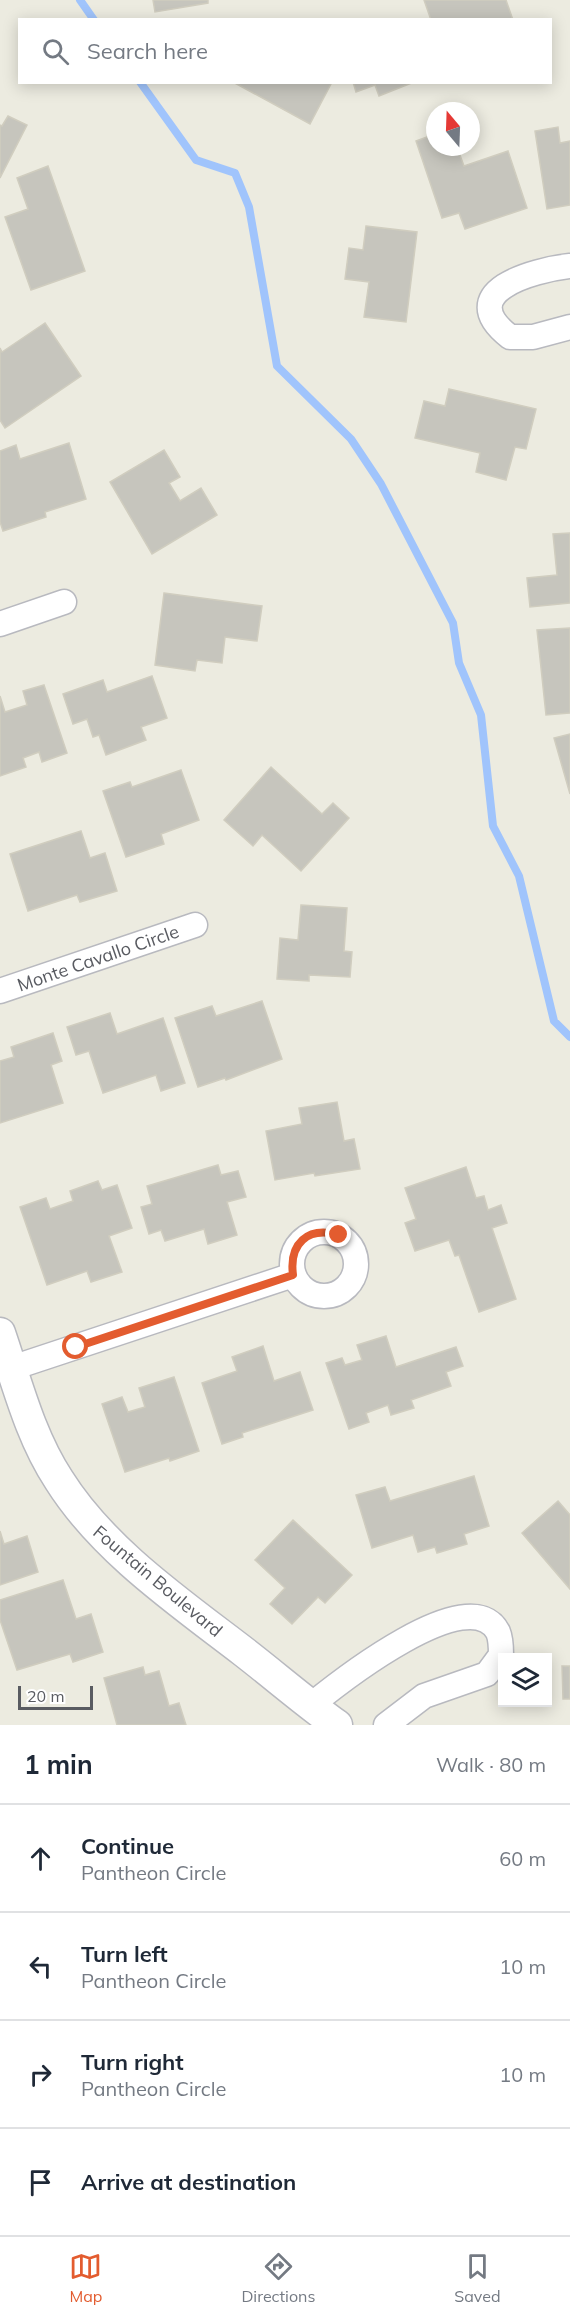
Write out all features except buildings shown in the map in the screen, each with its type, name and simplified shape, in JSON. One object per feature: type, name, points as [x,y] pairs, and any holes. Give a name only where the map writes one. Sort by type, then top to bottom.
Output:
[{"type":"street","points":[[570,266],[528,274],[509,282],[497,290],[491,300],[490,312],[494,322],[510,337],[533,337],[570,327]]},
{"type":"street","points":[[0,624],[64,602]]},
{"type":"street","name":"Monte Cavallo Circle","points":[[0,991],[195,925]]},
{"type":"street","points":[[12,1368],[293,1275]]},
{"type":"street","name":"Fountain Boulevard","points":[[0,1333],[41,1448],[75,1506],[123,1555],[310,1706],[337,1725]]},
{"type":"street","points":[[310,1706],[343,1679],[380,1654],[415,1633],[441,1622],[464,1617],[480,1619],[490,1624],[498,1632],[501,1655],[487,1674],[424,1696],[386,1725]]},
{"type":"waterway","points":[[80,0],[93,18]]},
{"type":"waterway","points":[[141,84],[196,160],[235,173],[249,207],[277,366],[351,439],[381,484],[453,623],[459,663],[481,715],[493,826],[519,876],[554,1021],[570,1037]]},
{"type":"route","points":[[76,1347],[293,1275],[291,1262],[299,1243],[320,1232],[339,1235]]}]
